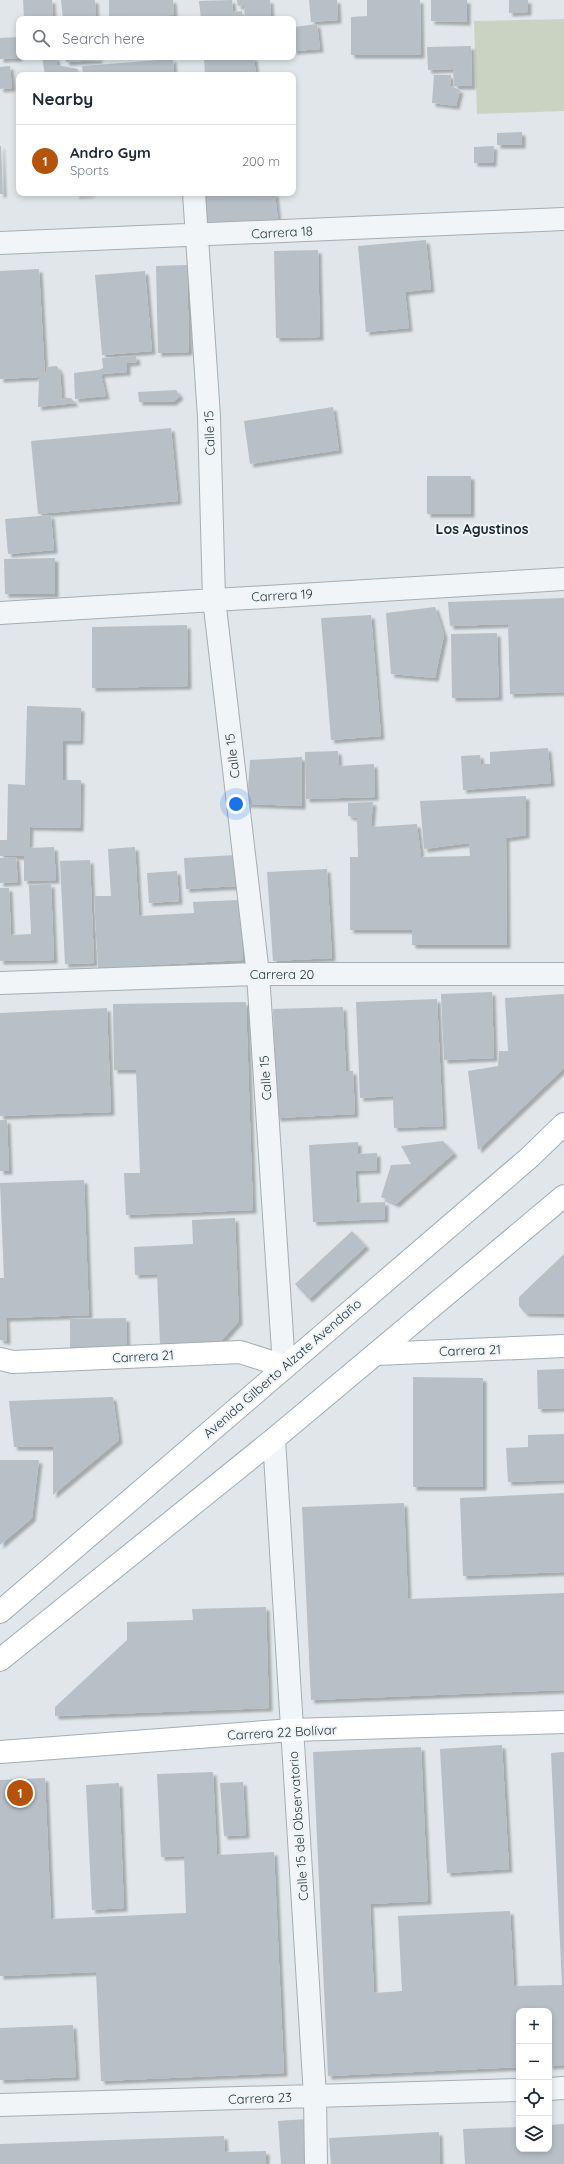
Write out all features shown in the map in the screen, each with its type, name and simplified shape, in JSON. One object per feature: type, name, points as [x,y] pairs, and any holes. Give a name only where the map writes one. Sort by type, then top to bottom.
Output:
[{"type":"main road","name":"Avenida Gilberto Alzate Avendaño","points":[[0,1612],[284,1366],[530,1157],[564,1124]]},
{"type":"main road","points":[[0,1660],[274,1439],[564,1196]]},
{"type":"main road","name":"Carrera 21","points":[[376,1354],[564,1346]]},
{"type":"main road","name":"Carrera 21","points":[[0,1359],[13,1362],[240,1352],[284,1366]]},
{"type":"main road","name":"Carrera 22 Bolívar","points":[[0,1752],[292,1730],[564,1722]]},
{"type":"street","name":"Calle 15","points":[[194,196],[209,417],[214,599],[258,974],[284,1366]]},
{"type":"street","name":"Carrera 18","points":[[0,243],[196,236],[564,219]]},
{"type":"street","name":"Carrera 19","points":[[0,613],[564,579]]},
{"type":"street","name":"Carrera 20","points":[[0,983],[258,974],[564,974]]},
{"type":"street","name":"Calle 15 del Observatorio","points":[[274,1439],[314,2096],[316,2164]]},
{"type":"street","points":[[552,2089],[564,2088]]},
{"type":"street","name":"Carrera 23","points":[[0,2105],[516,2090]]},
{"type":"green space","points":[[564,19],[564,111],[477,114],[474,21]]},
{"type":"building","points":[[23,0],[52,0],[53,16],[24,16]]},
{"type":"building","points":[[61,0],[95,0],[96,16],[63,16]]},
{"type":"building","points":[[109,0],[173,0],[174,15],[109,16]]},
{"type":"building","points":[[232,0],[233,12],[242,11],[242,16],[201,16],[199,1]]},
{"type":"building","points":[[237,0],[270,0],[271,16],[245,16],[244,5],[238,6]]},
{"type":"building","points":[[309,0],[337,0],[338,20],[311,22]]},
{"type":"building","points":[[367,0],[420,0],[421,55],[351,55],[351,17],[367,16]]},
{"type":"building","points":[[431,0],[467,0],[467,22],[431,21]]},
{"type":"building","points":[[509,0],[528,0],[528,12],[509,13]]},
{"type":"building","points":[[317,24],[320,49],[296,51],[296,27]]},
{"type":"building","points":[[16,37],[16,58],[0,59],[0,38]]},
{"type":"building","points":[[471,46],[472,86],[454,86],[453,69],[428,70],[427,47]]},
{"type":"building","points":[[42,60],[56,60],[57,65],[78,69],[78,72],[44,72]]},
{"type":"building","points":[[66,60],[99,60],[66,62]]},
{"type":"building","points":[[173,60],[174,72],[83,72],[82,66]]},
{"type":"building","points":[[204,60],[254,60],[256,72],[205,72]]},
{"type":"building","points":[[10,66],[12,88],[0,89],[0,67]]},
{"type":"building","points":[[434,75],[451,75],[450,86],[460,90],[456,106],[432,103]]},
{"type":"building","points":[[522,132],[522,145],[497,145],[497,133]]},
{"type":"building","points":[[1,146],[3,194],[0,194]]},
{"type":"building","points":[[494,146],[493,163],[474,163],[474,147]]},
{"type":"building","points":[[198,196],[275,196],[278,220],[202,229]]},
{"type":"building","points":[[426,240],[431,289],[405,292],[409,328],[366,332],[358,246]]},
{"type":"building","points":[[318,250],[320,337],[276,338],[274,251]]},
{"type":"building","points":[[187,265],[189,352],[158,353],[156,266]]},
{"type":"building","points":[[39,269],[45,377],[47,367],[57,366],[60,372],[62,398],[71,398],[75,403],[38,407],[39,377],[0,379],[0,271]]},
{"type":"building","points":[[145,271],[152,351],[102,355],[95,275]]},
{"type":"building","points":[[136,356],[137,362],[127,363],[127,372],[101,374],[106,396],[75,399],[74,373],[99,370],[103,368],[102,358]]},
{"type":"building","points":[[176,390],[180,396],[173,402],[139,402],[138,392]]},
{"type":"building","points":[[333,407],[339,450],[250,464],[244,421]]},
{"type":"building","points":[[171,428],[178,501],[38,514],[31,441]]},
{"type":"building","points":[[427,476],[471,476],[471,514],[427,514]]},
{"type":"building","points":[[51,515],[54,550],[8,554],[5,519]]},
{"type":"building","points":[[55,558],[55,594],[5,594],[4,559]]},
{"type":"building","points":[[564,598],[564,692],[510,694],[508,624],[450,626],[448,602]]},
{"type":"building","points":[[435,607],[444,635],[435,678],[391,674],[386,613]]},
{"type":"building","points":[[371,615],[381,736],[331,740],[321,618]]},
{"type":"building","points":[[187,625],[188,686],[92,688],[92,627]]},
{"type":"building","points":[[497,633],[499,697],[452,698],[451,634]]},
{"type":"building","points":[[27,706],[81,708],[80,741],[63,741],[63,780],[81,780],[80,828],[30,827],[29,848],[54,847],[56,880],[24,881],[24,856],[0,856],[0,840],[7,840],[8,784],[25,785]]},
{"type":"building","points":[[548,748],[551,783],[463,790],[461,756],[480,755],[481,764],[490,764],[490,752]]},
{"type":"building","points":[[338,751],[339,766],[374,764],[375,797],[306,799],[305,752]]},
{"type":"building","points":[[302,757],[302,806],[247,804],[250,760]]},
{"type":"building","points":[[526,796],[526,835],[506,838],[507,945],[412,945],[412,930],[350,930],[350,857],[358,857],[357,818],[348,816],[348,803],[373,802],[371,827],[417,824],[421,857],[470,856],[469,843],[424,849],[420,801]]},
{"type":"building","points":[[135,847],[139,916],[194,913],[193,902],[239,900],[243,960],[98,968],[94,896],[111,896],[108,849]]},
{"type":"building","points":[[235,855],[237,886],[186,889],[184,858]]},
{"type":"building","points":[[16,857],[18,882],[0,883],[0,858]]},
{"type":"building","points":[[90,860],[94,963],[65,964],[60,861]]},
{"type":"building","points":[[327,869],[332,958],[273,961],[267,872]]},
{"type":"building","points":[[177,871],[179,901],[149,903],[147,873]]},
{"type":"building","points":[[51,884],[54,960],[0,961],[0,888],[9,888],[11,935],[31,934],[29,885]]},
{"type":"building","points":[[492,992],[494,1058],[444,1060],[441,994]]},
{"type":"building","points":[[564,994],[564,1068],[478,1150],[468,1071],[498,1066],[499,1051],[508,1051],[505,998]]},
{"type":"building","points":[[437,999],[443,1126],[394,1128],[393,1096],[360,1098],[356,1002]]},
{"type":"building","points":[[246,1002],[253,1210],[126,1215],[124,1173],[140,1173],[136,1070],[114,1070],[113,1004]]},
{"type":"building","points":[[343,1007],[346,1071],[353,1071],[355,1114],[277,1118],[273,1009]]},
{"type":"building","points":[[107,1008],[111,1112],[0,1116],[0,1013]]},
{"type":"building","points":[[0,1120],[7,1120],[9,1171],[0,1171]]},
{"type":"building","points":[[443,1141],[454,1153],[396,1204],[381,1197],[391,1165],[411,1164],[401,1146]]},
{"type":"building","points":[[358,1142],[358,1154],[377,1153],[377,1170],[355,1171],[357,1203],[385,1202],[385,1219],[313,1222],[309,1145]]},
{"type":"building","points":[[84,1180],[89,1315],[6,1318],[7,1341],[0,1340],[0,1278],[4,1278],[0,1183]]},
{"type":"building","points":[[235,1218],[239,1321],[221,1341],[160,1345],[157,1274],[135,1275],[134,1247],[193,1244],[192,1220]]},
{"type":"building","points":[[352,1231],[366,1246],[309,1299],[295,1284]]},
{"type":"building","points":[[564,1254],[564,1314],[525,1313],[519,1306],[519,1297]]},
{"type":"building","points":[[126,1318],[127,1357],[70,1357],[70,1319]]},
{"type":"building","points":[[564,1369],[564,1408],[538,1409],[537,1370]]},
{"type":"building","points":[[413,1377],[483,1378],[483,1487],[413,1487]]},
{"type":"building","points":[[113,1397],[119,1440],[53,1495],[53,1447],[14,1447],[9,1401]]},
{"type":"building","points":[[564,1434],[564,1480],[508,1482],[506,1448],[528,1447],[528,1435]]},
{"type":"building","points":[[0,1460],[39,1460],[32,1518],[0,1545]]},
{"type":"building","points":[[564,1493],[564,1572],[463,1576],[460,1498]]},
{"type":"building","points":[[404,1503],[408,1599],[564,1593],[564,1690],[311,1700],[302,1507]]},
{"type":"building","points":[[266,1607],[269,1708],[55,1716],[55,1707],[127,1640],[127,1622],[193,1620],[192,1609]]},
{"type":"building","points":[[502,1745],[509,1869],[447,1873],[440,1749]]},
{"type":"building","points":[[421,1747],[428,1901],[370,1904],[374,1993],[402,1991],[398,1916],[510,1911],[514,1986],[562,1985],[551,1753],[564,1752],[564,2065],[552,2066],[552,2008],[516,2008],[516,2067],[328,2076],[313,1752]]},
{"type":"building","points":[[213,1772],[217,1855],[274,1852],[284,2073],[101,2081],[96,1972],[0,1976],[0,1780],[45,1778],[51,1919],[186,1913],[184,1856],[161,1857],[157,1774]]},
{"type":"building","points":[[243,1782],[246,1835],[224,1836],[220,1783]]},
{"type":"building","points":[[119,1783],[124,1908],[92,1910],[86,1785]]},
{"type":"building","points":[[73,2025],[76,2077],[0,2080],[0,2028]]},
{"type":"building","points":[[306,2119],[309,2164],[281,2164],[278,2121]]},
{"type":"building","points":[[564,2124],[564,2164],[465,2164],[463,2129],[516,2127],[516,2152],[552,2152],[552,2125]]},
{"type":"building","points":[[439,2132],[440,2164],[331,2164],[329,2138]]},
{"type":"building","points":[[224,2136],[225,2152],[266,2151],[266,2164],[0,2164],[0,2144]]},
{"type":"place","name":"Andro Gym","points":[[20,1793]]},
{"type":"district","name":"Los Agustinos","points":[[482,529]]}]
